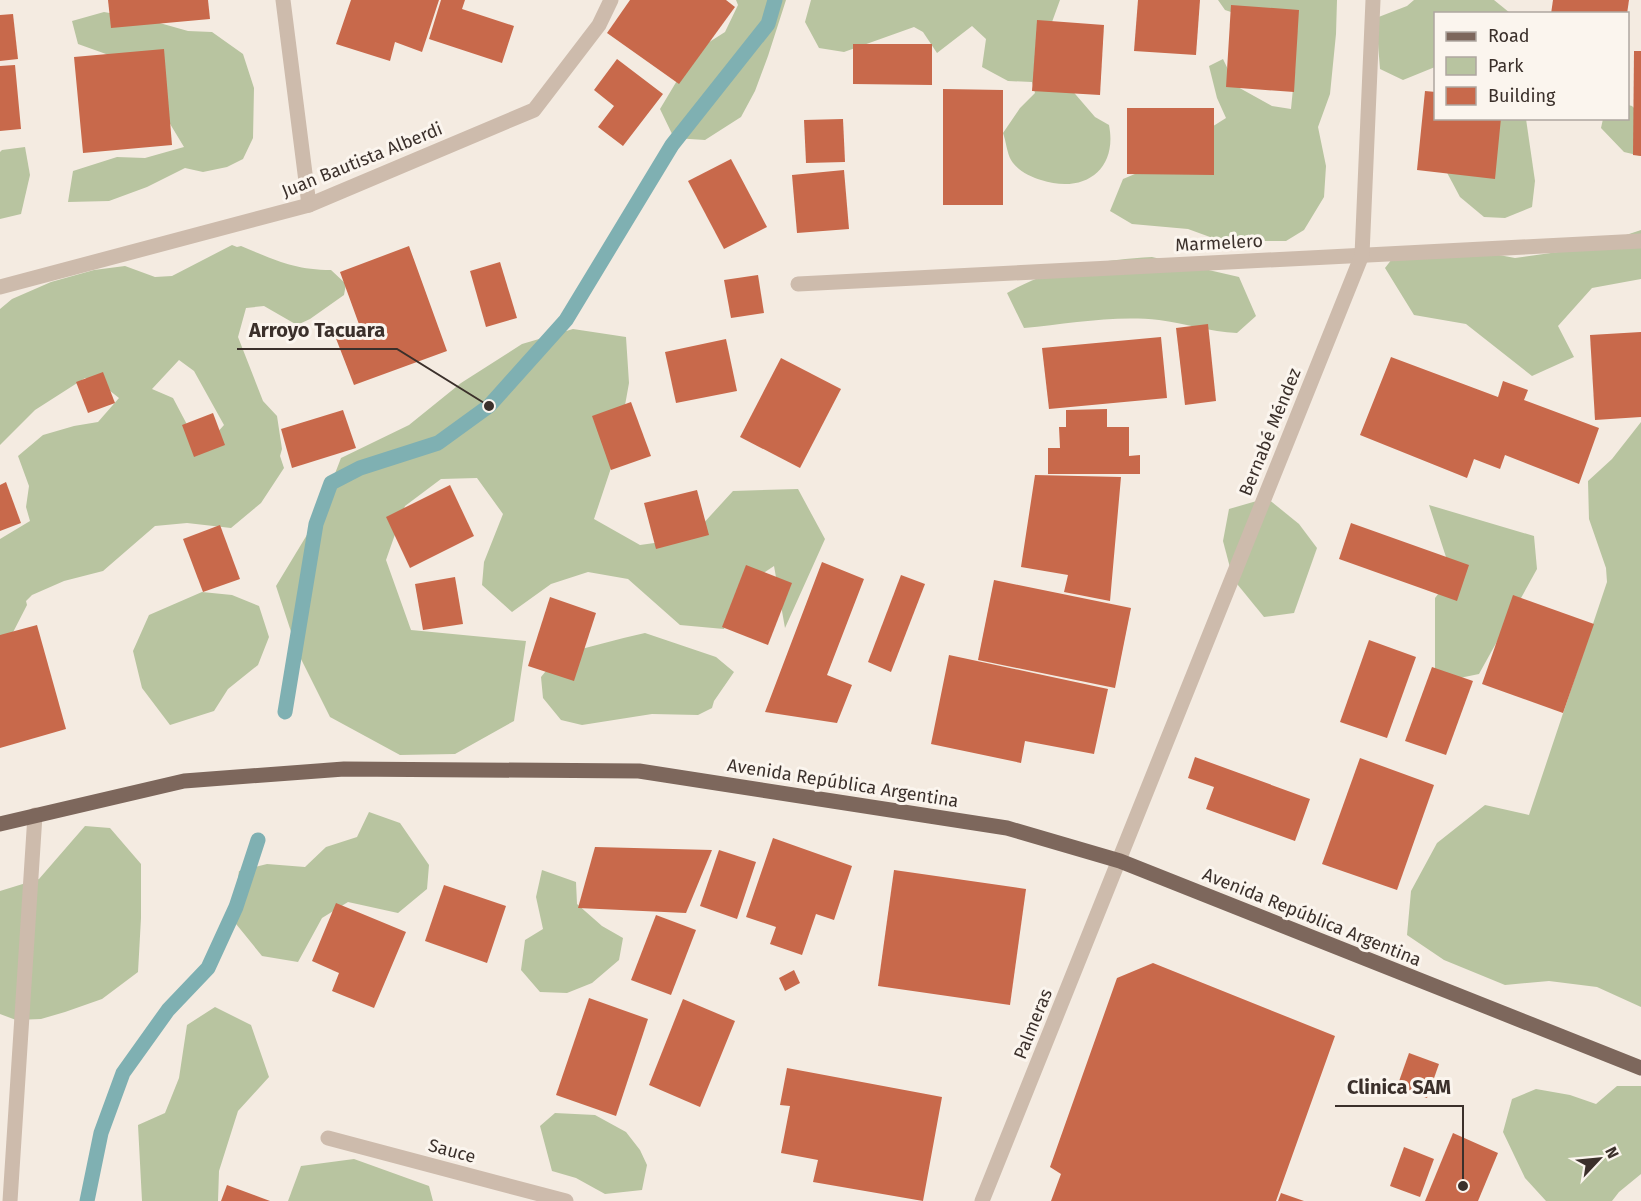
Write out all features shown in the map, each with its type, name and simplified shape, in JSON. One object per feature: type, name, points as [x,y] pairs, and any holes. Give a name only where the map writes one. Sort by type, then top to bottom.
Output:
[{"type":"main road","name":"Avenida República Argentina","points":[[0,824],[184,781],[333,770],[639,771],[1007,828],[1120,861],[1641,1068]]},
{"type":"street","points":[[283,0],[309,205]]},
{"type":"street","name":"Juan Bautista Alberdi","points":[[0,287],[309,205],[534,110],[599,25],[611,0]]},
{"type":"street","name":"Bernabé Méndez","points":[[1120,861],[1362,255],[1372,0]]},
{"type":"street","name":"Marmelero","points":[[798,284],[1641,241]]},
{"type":"street","points":[[10,1201],[35,815]]},
{"type":"street","name":"Palmeras","points":[[982,1201],[1120,861]]},
{"type":"street","name":"Sauce","points":[[328,1138],[566,1201]]},
{"type":"green space","points":[[736,0],[786,0],[755,91],[741,117],[705,140],[674,138],[660,109],[678,79],[703,46],[725,32],[738,5]]},
{"type":"green space","points":[[811,0],[1060,0],[1052,22],[1070,88],[1095,117],[1109,125],[1108,155],[1103,166],[1083,181],[1056,184],[1033,177],[1014,164],[1008,154],[1003,133],[1020,108],[1035,93],[1032,82],[1008,81],[982,67],[986,39],[972,26],[937,53],[923,32],[914,27],[844,52],[819,48],[805,22]]},
{"type":"green space","points":[[1218,0],[1337,0],[1330,94],[1318,127],[1326,166],[1324,197],[1304,230],[1286,241],[1221,241],[1188,229],[1132,224],[1110,211],[1123,179],[1142,171],[1226,118],[1217,98],[1209,66],[1223,59],[1236,86],[1272,106],[1291,109],[1295,68],[1249,18],[1225,10]]},
{"type":"green space","points":[[1414,0],[1494,0],[1509,12],[1434,12],[1434,67],[1403,80],[1380,69],[1376,18],[1407,6]]},
{"type":"green space","points":[[104,12],[149,20],[188,31],[212,32],[243,54],[254,88],[253,138],[243,159],[227,167],[203,172],[185,168],[147,187],[109,201],[68,202],[73,171],[117,157],[145,158],[184,147],[140,74],[120,59],[78,44],[72,21]]},
{"type":"green space","points":[[1629,105],[1632,106],[1641,115],[1641,156],[1624,152],[1601,128],[1603,120],[1629,120]]},
{"type":"green space","points":[[1462,120],[1526,120],[1535,181],[1532,207],[1505,218],[1484,217],[1460,197],[1444,167]]},
{"type":"green space","points":[[25,147],[30,175],[21,214],[0,219],[0,152]]},
{"type":"green space","points":[[1641,230],[1641,279],[1592,288],[1558,326],[1574,357],[1532,376],[1466,324],[1414,315],[1385,268],[1402,246],[1461,248],[1515,258],[1558,252],[1608,241]]},
{"type":"green space","points":[[232,245],[241,246],[295,266],[331,270],[346,284],[344,295],[310,319],[297,325],[264,306],[246,308],[238,337],[263,401],[277,416],[282,449],[280,456],[284,468],[261,503],[231,528],[187,523],[155,526],[103,571],[64,581],[32,595],[26,601],[27,605],[6,646],[0,648],[0,539],[30,521],[26,507],[29,486],[18,456],[43,435],[98,422],[119,398],[100,383],[85,378],[35,410],[0,445],[0,309],[12,299],[51,282],[94,270],[125,266],[155,277],[172,276]],"holes":[[[179,360],[194,371],[224,425],[208,443],[192,434],[173,398],[152,389]]]},
{"type":"green space","points":[[1152,257],[1239,277],[1256,316],[1237,333],[1169,321],[1142,319],[1108,319],[1024,328],[1007,293],[1041,277],[1077,266]]},
{"type":"green space","points":[[573,329],[626,337],[629,383],[617,450],[594,519],[640,545],[690,538],[733,491],[798,489],[825,539],[785,628],[774,566],[740,589],[724,629],[680,625],[628,579],[588,572],[551,584],[512,612],[482,585],[484,562],[503,514],[477,478],[441,479],[405,506],[386,560],[411,630],[526,641],[514,721],[455,754],[400,755],[330,717],[298,653],[276,586],[319,515],[341,458],[409,425],[461,383],[522,344]]},
{"type":"green space","points":[[1641,422],[1641,1007],[1597,987],[1549,981],[1505,985],[1444,960],[1407,935],[1411,891],[1437,843],[1485,805],[1529,815],[1607,582],[1606,568],[1589,519],[1588,481],[1612,459]]},
{"type":"green space","points":[[1267,498],[1299,524],[1317,548],[1294,613],[1264,617],[1233,579],[1223,541],[1229,509]]},
{"type":"green space","points":[[1429,505],[1534,536],[1537,569],[1479,674],[1435,683],[1435,598],[1449,580],[1446,557]]},
{"type":"green space","points":[[202,592],[232,595],[259,606],[269,637],[258,665],[228,689],[214,711],[170,725],[142,688],[133,651],[149,615]]},
{"type":"green space","points":[[645,633],[716,657],[734,672],[714,701],[712,708],[698,715],[652,714],[582,725],[561,720],[543,698],[541,677],[560,654]]},
{"type":"green space","points":[[369,812],[400,823],[429,865],[427,889],[398,913],[348,902],[322,918],[298,962],[262,956],[232,919],[239,871],[267,864],[305,867],[326,847],[357,837]]},
{"type":"green space","points":[[85,826],[110,828],[141,864],[138,972],[102,999],[65,1012],[41,1019],[16,1020],[0,1014],[0,891],[39,879]]},
{"type":"green space","points":[[542,870],[576,882],[577,904],[602,926],[623,938],[619,960],[592,983],[567,993],[540,992],[521,970],[525,940],[543,929],[536,897]]},
{"type":"green space","points":[[215,1007],[251,1025],[269,1077],[238,1111],[219,1171],[218,1201],[142,1201],[138,1125],[165,1113],[179,1078],[187,1025]]},
{"type":"green space","points":[[1617,1086],[1641,1086],[1641,1174],[1619,1192],[1612,1201],[1546,1201],[1525,1178],[1503,1132],[1512,1099],[1536,1089],[1570,1095],[1596,1104]]},
{"type":"green space","points":[[555,1113],[595,1115],[626,1132],[640,1150],[647,1165],[642,1190],[605,1194],[576,1178],[552,1171],[540,1126]]},
{"type":"green space","points":[[354,1159],[429,1186],[433,1201],[288,1201],[301,1166]]},
{"type":"building","points":[[108,0],[208,0],[210,19],[111,28]]},
{"type":"building","points":[[351,0],[439,0],[422,52],[395,42],[390,61],[336,44]]},
{"type":"building","points":[[441,0],[465,0],[462,9],[514,26],[502,63],[429,39]]},
{"type":"building","points":[[630,0],[726,0],[735,7],[679,84],[607,33]]},
{"type":"building","points":[[1138,0],[1200,0],[1196,55],[1134,51]]},
{"type":"building","points":[[1553,0],[1629,0],[1627,12],[1551,12]]},
{"type":"building","points":[[1231,5],[1299,10],[1294,92],[1226,87]]},
{"type":"building","points":[[13,14],[18,59],[0,61],[0,15]]},
{"type":"building","points":[[1037,20],[1104,25],[1100,95],[1032,91]]},
{"type":"building","points":[[853,44],[932,44],[932,85],[853,84]]},
{"type":"building","points":[[164,49],[172,145],[83,153],[74,57]]},
{"type":"building","points":[[1634,51],[1641,51],[1641,156],[1633,155]]},
{"type":"building","points":[[617,59],[663,94],[623,146],[598,127],[614,106],[594,90]]},
{"type":"building","points":[[15,65],[21,129],[0,131],[0,66]]},
{"type":"building","points":[[943,89],[1003,90],[1003,205],[943,205]]},
{"type":"building","points":[[1425,91],[1434,92],[1434,120],[1501,120],[1495,179],[1417,170]]},
{"type":"building","points":[[1127,108],[1214,108],[1214,175],[1127,174]]},
{"type":"building","points":[[843,119],[845,162],[806,163],[804,120]]},
{"type":"building","points":[[731,159],[767,227],[724,249],[688,181]]},
{"type":"building","points":[[844,170],[849,229],[797,233],[792,175]]},
{"type":"building","points":[[409,246],[447,351],[354,385],[335,336],[360,327],[340,272]]},
{"type":"building","points":[[500,262],[517,318],[486,327],[470,271]]},
{"type":"building","points":[[758,275],[764,313],[731,318],[724,280]]},
{"type":"building","points":[[1208,324],[1216,401],[1185,405],[1176,328]]},
{"type":"building","points":[[1641,332],[1641,417],[1595,420],[1590,335]]},
{"type":"building","points":[[1161,337],[1167,398],[1049,409],[1042,348]]},
{"type":"building","points":[[726,339],[737,391],[676,403],[665,352]]},
{"type":"building","points":[[1391,357],[1498,397],[1503,381],[1528,390],[1524,400],[1599,428],[1579,484],[1505,455],[1500,469],[1474,459],[1467,478],[1360,435]]},
{"type":"building","points":[[781,358],[841,389],[800,468],[740,437]]},
{"type":"building","points":[[103,372],[115,403],[88,413],[76,382]]},
{"type":"building","points":[[631,402],[651,456],[611,470],[592,416]]},
{"type":"building","points":[[1107,409],[1107,427],[1129,427],[1129,456],[1140,455],[1140,474],[1048,474],[1048,448],[1060,448],[1059,427],[1066,427],[1066,410]]},
{"type":"building","points":[[343,410],[356,448],[292,468],[281,429]]},
{"type":"building","points":[[213,413],[225,445],[194,457],[182,425]]},
{"type":"building","points":[[1035,475],[1121,477],[1110,601],[1064,592],[1068,575],[1021,567]]},
{"type":"building","points":[[6,482],[21,523],[0,531],[0,485]]},
{"type":"building","points":[[450,485],[474,536],[410,568],[386,517]]},
{"type":"building","points":[[697,490],[709,535],[656,549],[644,503]]},
{"type":"building","points":[[1351,523],[1469,565],[1457,601],[1339,559]]},
{"type":"building","points":[[220,525],[240,579],[203,592],[183,539]]},
{"type":"building","points":[[822,562],[864,579],[827,675],[852,685],[837,723],[765,712]]},
{"type":"building","points":[[746,565],[792,583],[768,645],[722,627]]},
{"type":"building","points":[[901,575],[925,584],[891,672],[868,662]]},
{"type":"building","points":[[455,577],[463,624],[423,630],[415,584]]},
{"type":"building","points":[[994,580],[1131,608],[1115,688],[978,660]]},
{"type":"building","points":[[1513,595],[1594,624],[1563,713],[1482,684]]},
{"type":"building","points":[[550,597],[596,613],[574,681],[528,666]]},
{"type":"building","points":[[37,625],[66,729],[0,748],[0,635]]},
{"type":"building","points":[[1369,640],[1416,657],[1387,738],[1340,722]]},
{"type":"building","points":[[949,655],[1108,689],[1094,754],[1025,741],[1021,763],[931,744]]},
{"type":"building","points":[[1432,667],[1473,681],[1446,755],[1405,741]]},
{"type":"building","points":[[1195,757],[1310,799],[1295,841],[1206,809],[1214,787],[1188,778]]},
{"type":"building","points":[[1360,758],[1434,785],[1397,890],[1322,864]]},
{"type":"building","points":[[773,838],[852,866],[834,920],[816,914],[802,955],[770,944],[776,927],[746,917]]},
{"type":"building","points":[[595,847],[712,850],[686,913],[578,908]]},
{"type":"building","points":[[719,850],[756,862],[737,919],[700,906]]},
{"type":"building","points":[[894,870],[1026,889],[1010,1005],[878,986]]},
{"type":"building","points":[[444,885],[506,906],[487,963],[425,941]]},
{"type":"building","points":[[336,903],[406,932],[374,1008],[332,991],[339,973],[312,961]]},
{"type":"building","points":[[656,915],[696,930],[671,995],[631,980]]},
{"type":"building","points":[[1153,963],[1335,1036],[1276,1201],[1051,1201],[1061,1174],[1050,1167],[1117,978]]},
{"type":"building","points":[[794,970],[800,983],[785,991],[779,978]]},
{"type":"building","points":[[589,998],[648,1019],[616,1116],[556,1095]]},
{"type":"building","points":[[683,999],[735,1021],[700,1107],[649,1085]]},
{"type":"building","points":[[1409,1053],[1439,1064],[1427,1098],[1397,1087]]},
{"type":"building","points":[[787,1068],[942,1097],[923,1201],[813,1182],[818,1160],[781,1153],[790,1106],[780,1105]]},
{"type":"building","points":[[1453,1133],[1498,1153],[1478,1201],[1425,1201]]},
{"type":"building","points":[[1404,1147],[1434,1159],[1420,1197],[1390,1186]]},
{"type":"building","points":[[227,1185],[270,1201],[221,1201]]},
{"type":"building","points":[[1281,1193],[1304,1201],[1278,1201]]},
{"type":"waterway","points":[[285,712],[316,524],[331,483],[360,468],[438,443],[489,406],[566,320],[672,145],[768,24],[775,0]]},
{"type":"waterway","points":[[87,1201],[101,1133],[123,1073],[168,1010],[208,968],[236,907],[258,840]]},
{"type":"place","name":"Arroyo Tacuara","points":[[489,406]]},
{"type":"place","name":"Clinica SAM","points":[[1463,1186]]}]
